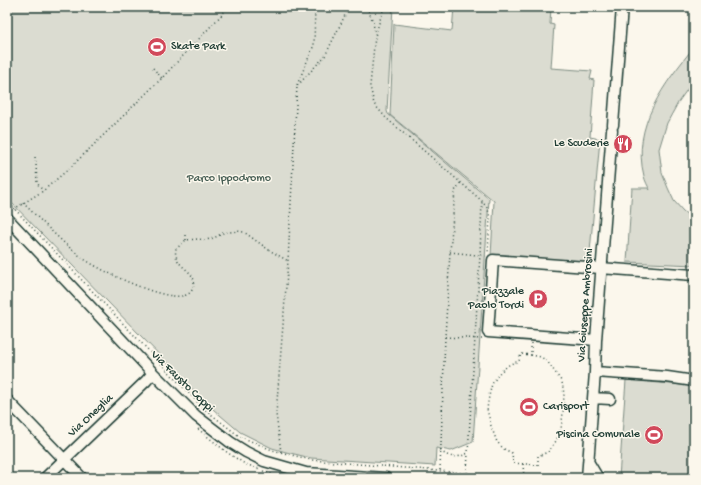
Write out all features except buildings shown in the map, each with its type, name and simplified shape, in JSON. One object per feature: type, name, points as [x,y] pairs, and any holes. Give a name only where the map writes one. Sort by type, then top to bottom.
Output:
[{"type":"street","name":"Via Giuseppe Ambrosini","points":[[587,478],[596,340],[622,7]]},
{"type":"street","name":"Via Fausto Coppi","points":[[9,215],[153,373],[196,416],[230,442],[264,461],[305,476],[386,478]]},
{"type":"street","points":[[596,340],[488,332],[493,260],[694,275]]},
{"type":"street","points":[[595,372],[667,377],[694,381]]},
{"type":"street","name":"Via Oneglia","points":[[45,478],[153,373]]},
{"type":"street","points":[[593,398],[610,399]]},
{"type":"street","points":[[7,400],[82,478]]},
{"type":"street","points":[[588,461],[598,478]]},
{"type":"path","points":[[9,215],[15,209],[43,191],[72,166],[162,78],[229,7]]},
{"type":"path","points":[[281,452],[276,414],[288,261],[297,86],[314,45],[315,7]]},
{"type":"path","points":[[297,86],[325,56],[348,7]]},
{"type":"path","points":[[367,7],[373,22],[375,36]]},
{"type":"path","points":[[384,7],[375,36],[370,86],[374,104],[386,118],[482,201],[488,209],[490,218],[488,256],[450,252]]},
{"type":"path","points":[[153,68],[162,78]]},
{"type":"path","points":[[35,157],[37,183],[43,191]]},
{"type":"path","points":[[440,471],[450,252],[456,191],[460,182]]},
{"type":"path","points":[[7,201],[203,408],[239,436],[272,450],[311,460],[523,478],[523,464]]},
{"type":"path","points":[[467,473],[482,201]]},
{"type":"path","points":[[23,204],[62,241],[85,260],[113,276],[169,296],[184,296],[191,292],[194,286],[194,278],[179,262],[176,255],[176,249],[186,240],[206,240],[230,231],[244,232],[269,250],[288,261]]},
{"type":"path","points":[[186,228],[186,240]]},
{"type":"path","points":[[531,341],[532,355]]},
{"type":"path","points":[[521,354],[532,355],[541,357],[547,361],[562,382],[564,394],[561,429],[556,441],[548,452],[538,456],[538,465],[513,464],[512,453],[504,449],[497,442],[491,426],[487,409],[489,396],[492,384],[500,372],[510,364],[520,360],[521,354]]},
{"type":"path","points":[[440,451],[453,457],[460,457],[468,453]]},
{"type":"green space","name":"Parco Ippodromo","points":[[7,7],[393,7],[388,114],[489,199],[473,442],[451,451],[436,448],[435,466],[311,458],[272,448],[240,432],[207,404],[7,198]]},
{"type":"green space","points":[[454,7],[551,7],[550,24],[554,25],[551,68],[592,71],[590,79],[594,80],[590,137],[600,139],[589,263],[491,256],[494,201],[390,115],[394,24],[452,31]]},
{"type":"green space","points":[[694,47],[694,80],[679,101],[667,123],[659,149],[662,173],[674,201],[694,220],[694,265],[627,262],[632,188],[648,188],[650,190],[644,178],[641,158],[642,140],[646,123],[662,90]]},
{"type":"green space","points":[[626,380],[694,386],[694,478],[619,478]]},
{"type":"place","name":"Skate Park","points":[[157,47]]},
{"type":"place","name":"Le Scuderie","points":[[623,144]]},
{"type":"place","name":"Piazzale Paolo Tordi","points":[[538,299]]},
{"type":"place","name":"Carisport","points":[[529,407]]},
{"type":"place","name":"Piscina Comunale","points":[[654,435]]}]
